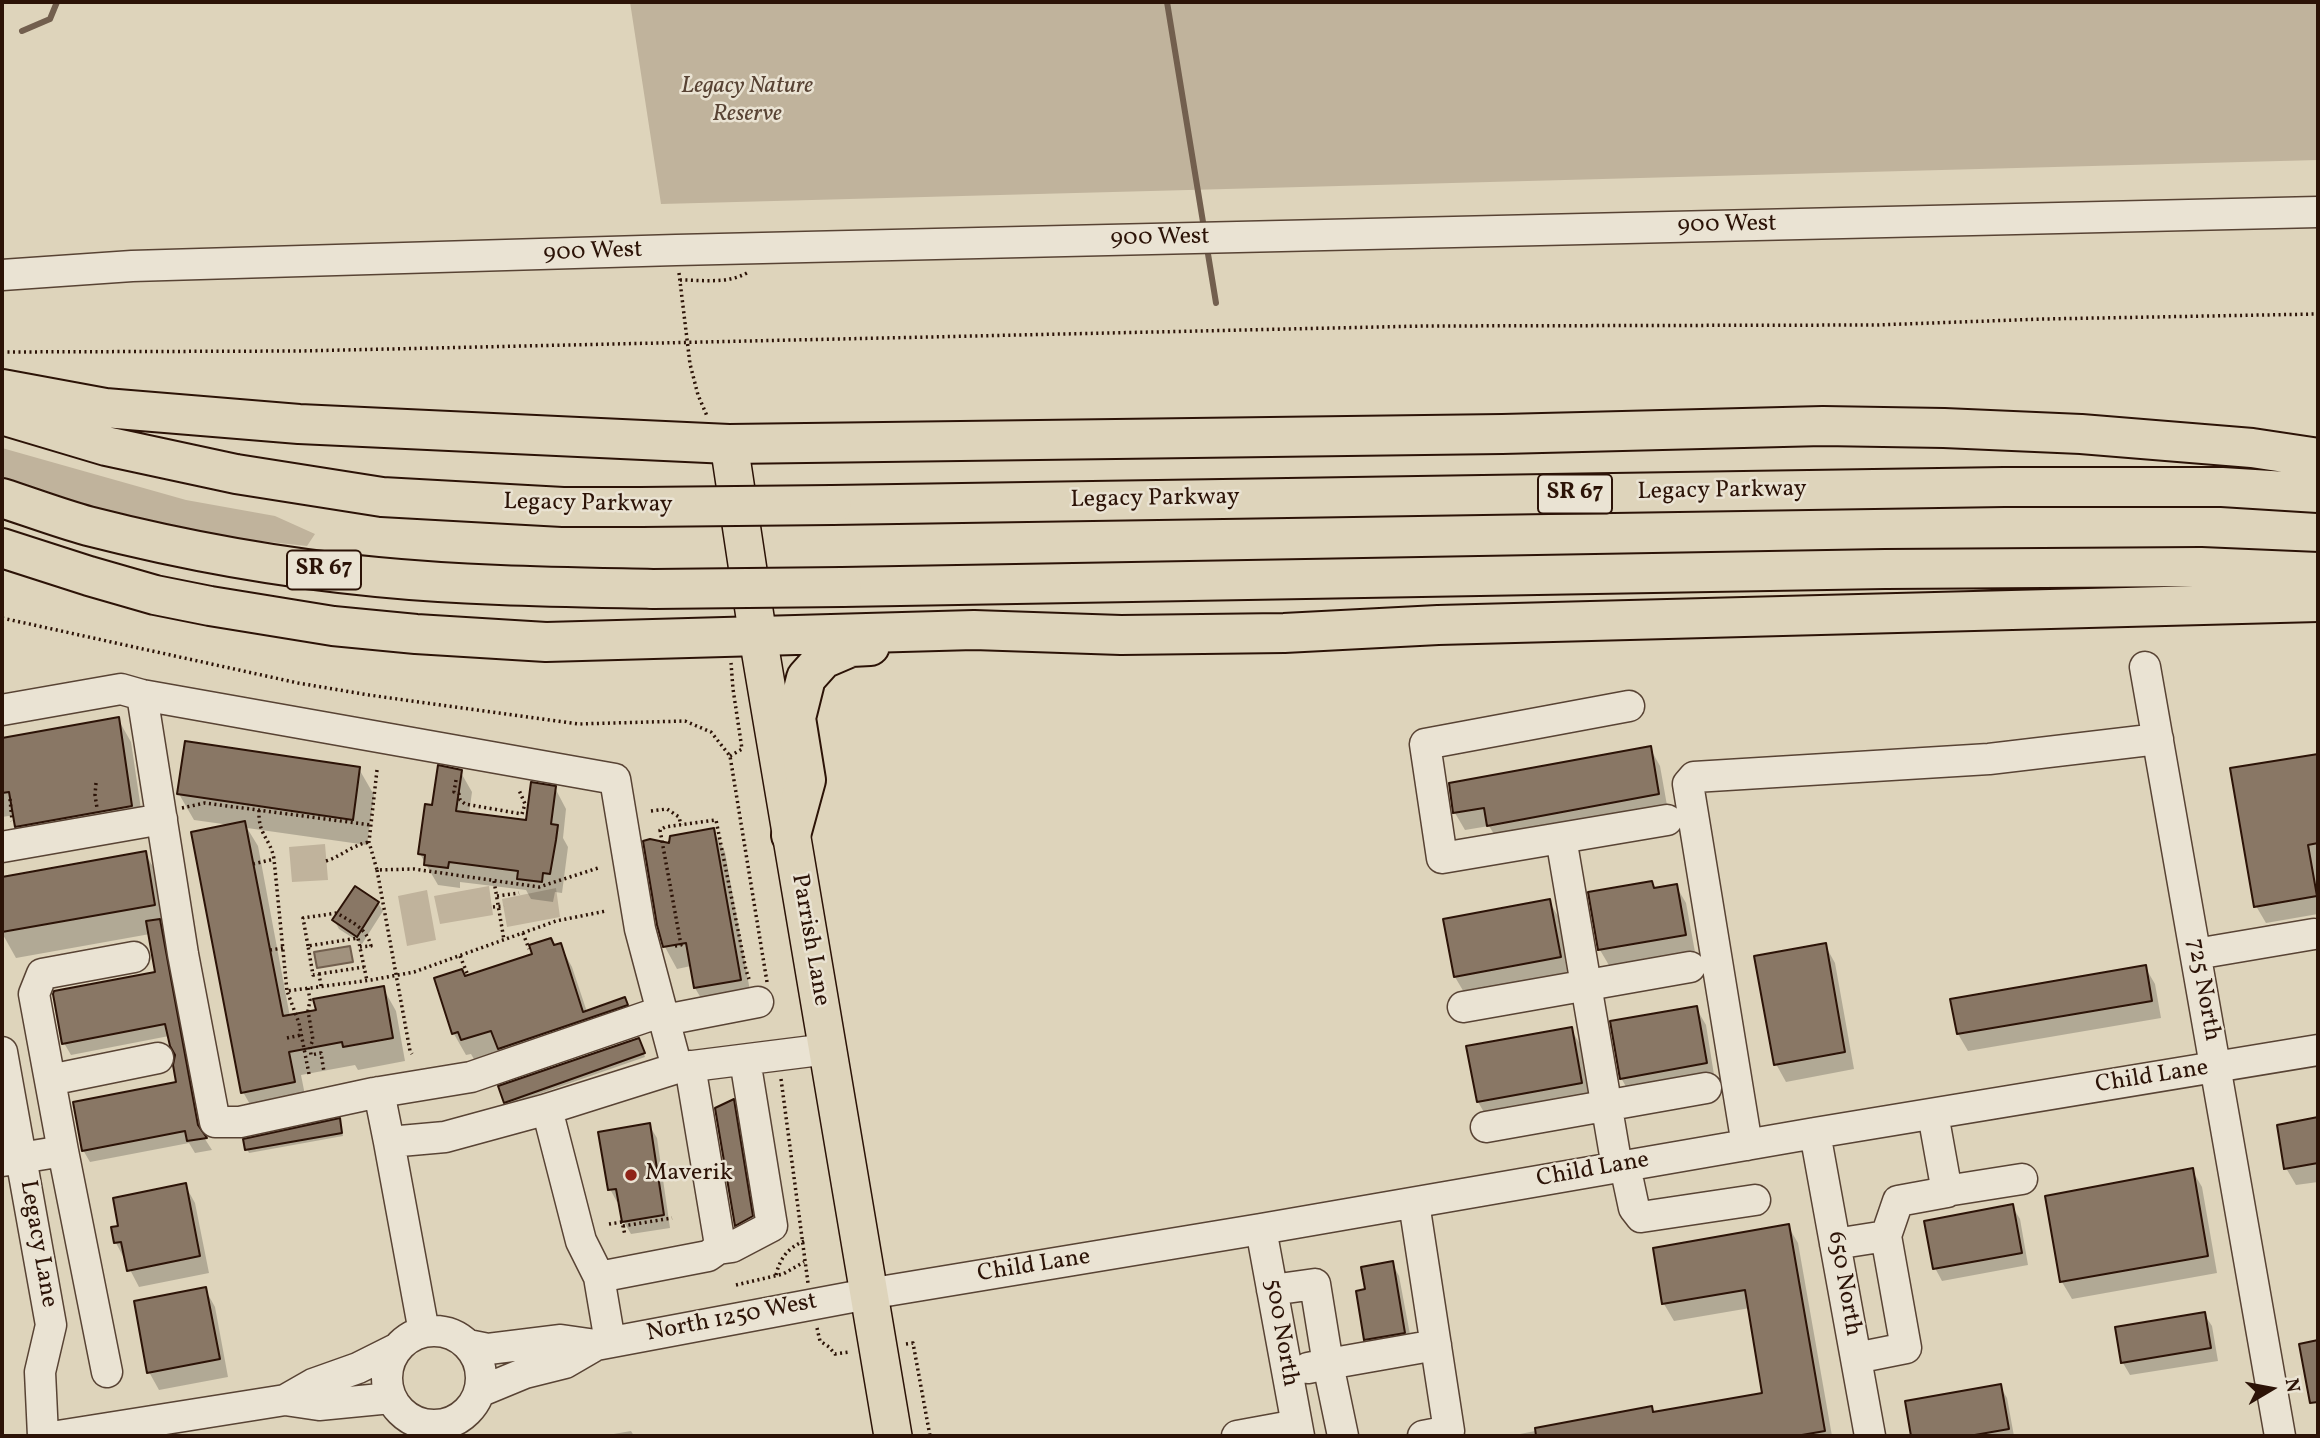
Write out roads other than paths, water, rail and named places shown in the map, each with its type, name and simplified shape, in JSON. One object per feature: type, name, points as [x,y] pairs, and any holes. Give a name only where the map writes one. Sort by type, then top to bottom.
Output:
[{"type":"highway","points":[[2,389],[105,408],[299,424],[718,431],[1502,434],[1823,426],[1944,428],[2081,434],[2239,447],[2318,458]]},
{"type":"highway","name":"Legacy Parkway","points":[[2,415],[106,446],[236,474],[382,497],[563,507],[2004,487],[2222,487],[2318,494]]},
{"type":"highway","name":"SR 67","points":[[2,498],[86,525],[180,547],[376,577],[462,584],[653,589],[1899,569],[2201,567],[2318,572]]},
{"type":"highway","points":[[2,548],[155,595],[333,626],[415,634],[546,642],[974,630],[1121,635]]},
{"type":"highway","points":[[791,835],[806,780],[796,718],[806,678],[823,659],[851,647],[1121,635],[1284,633],[1438,625],[2318,602]]},
{"type":"highway","points":[[778,753],[782,698],[788,676],[811,648],[822,640],[837,635]]},
{"type":"main road","name":"Parrish Lane","points":[[718,431],[758,637],[893,1436]]},
{"type":"street","name":"900 West","points":[[2,275],[132,266],[676,250],[2318,212]]},
{"type":"street","name":"725 North","points":[[2145,667],[2280,1436]]},
{"type":"street","points":[[2,710],[121,689],[142,695],[615,779],[640,929],[664,1015],[684,1067],[719,1239],[718,1249]]},
{"type":"street","points":[[142,695],[170,815],[183,954],[215,1122],[240,1122],[379,1092],[471,1077],[664,1015],[754,991]]},
{"type":"street","points":[[1629,706],[1425,744],[1442,858],[1667,820]]},
{"type":"street","points":[[1747,1144],[1688,784],[1690,779],[1694,776],[1989,759],[2158,739]]},
{"type":"street","points":[[2,847],[170,815]]},
{"type":"street","points":[[1562,838],[1606,1106],[1634,1209],[1641,1217],[1755,1200]]},
{"type":"street","points":[[2196,954],[2314,934]]},
{"type":"street","points":[[107,1372],[34,994],[42,974],[134,957]]},
{"type":"street","points":[[1463,1007],[1690,967]]},
{"type":"street","points":[[389,1142],[445,1137],[684,1067],[828,1049]]},
{"type":"street","name":"Child Lane","points":[[868,1294],[2318,1050]]},
{"type":"street","name":"Legacy Lane","points":[[2,1052],[11,1160],[51,1325],[40,1372],[43,1436]]},
{"type":"street","points":[[50,1080],[158,1058]]},
{"type":"street","points":[[599,1277],[708,1256],[772,1226],[745,1060]]},
{"type":"street","points":[[1486,1127],[1706,1088]]},
{"type":"street","points":[[379,1092],[424,1332]]},
{"type":"street","points":[[547,1109],[581,1241],[599,1277],[603,1343]]},
{"type":"street","points":[[1933,1114],[1946,1191]]},
{"type":"street","name":"650 North","points":[[1815,1133],[1870,1436]]},
{"type":"street","points":[[11,1160],[63,1151]]},
{"type":"street","points":[[1856,1357],[1906,1348],[1886,1236],[1898,1201],[2022,1179]]},
{"type":"street","points":[[1414,1203],[1449,1432],[1423,1436]]},
{"type":"street","name":"500 North","points":[[1261,1229],[1298,1431]]},
{"type":"street","points":[[1835,1244],[1886,1236]]},
{"type":"street","points":[[1272,1290],[1315,1284],[1343,1436]]},
{"type":"street","name":"North 1250 West","points":[[468,1345],[488,1349],[561,1340],[603,1343],[868,1294]]},
{"type":"street","points":[[285,1400],[313,1384],[358,1368],[396,1349],[409,1338],[424,1332],[439,1331],[456,1336],[468,1345],[479,1367],[479,1392],[453,1428],[444,1424],[423,1424],[417,1428],[396,1406],[391,1398],[387,1375],[390,1359],[396,1349]]},
{"type":"street","name":"North 1250 West","points":[[479,1392],[525,1373],[565,1363],[603,1343]]},
{"type":"street","points":[[1287,1372],[1436,1345]]},
{"type":"street","points":[[58,1436],[285,1400],[319,1405],[391,1398]]},
{"type":"street","points":[[1237,1436],[1298,1431]]},
{"type":"waterway","points":[[22,31],[50,19],[57,2]]},
{"type":"waterway","points":[[1167,2],[1203,222]]},
{"type":"waterway","points":[[1208,254],[1216,303]]},
{"type":"place","name":"Maverik","points":[[631,1175]]},
{"type":"park label","name":"Legacy Nature Reserve","points":[[747,102]]}]
